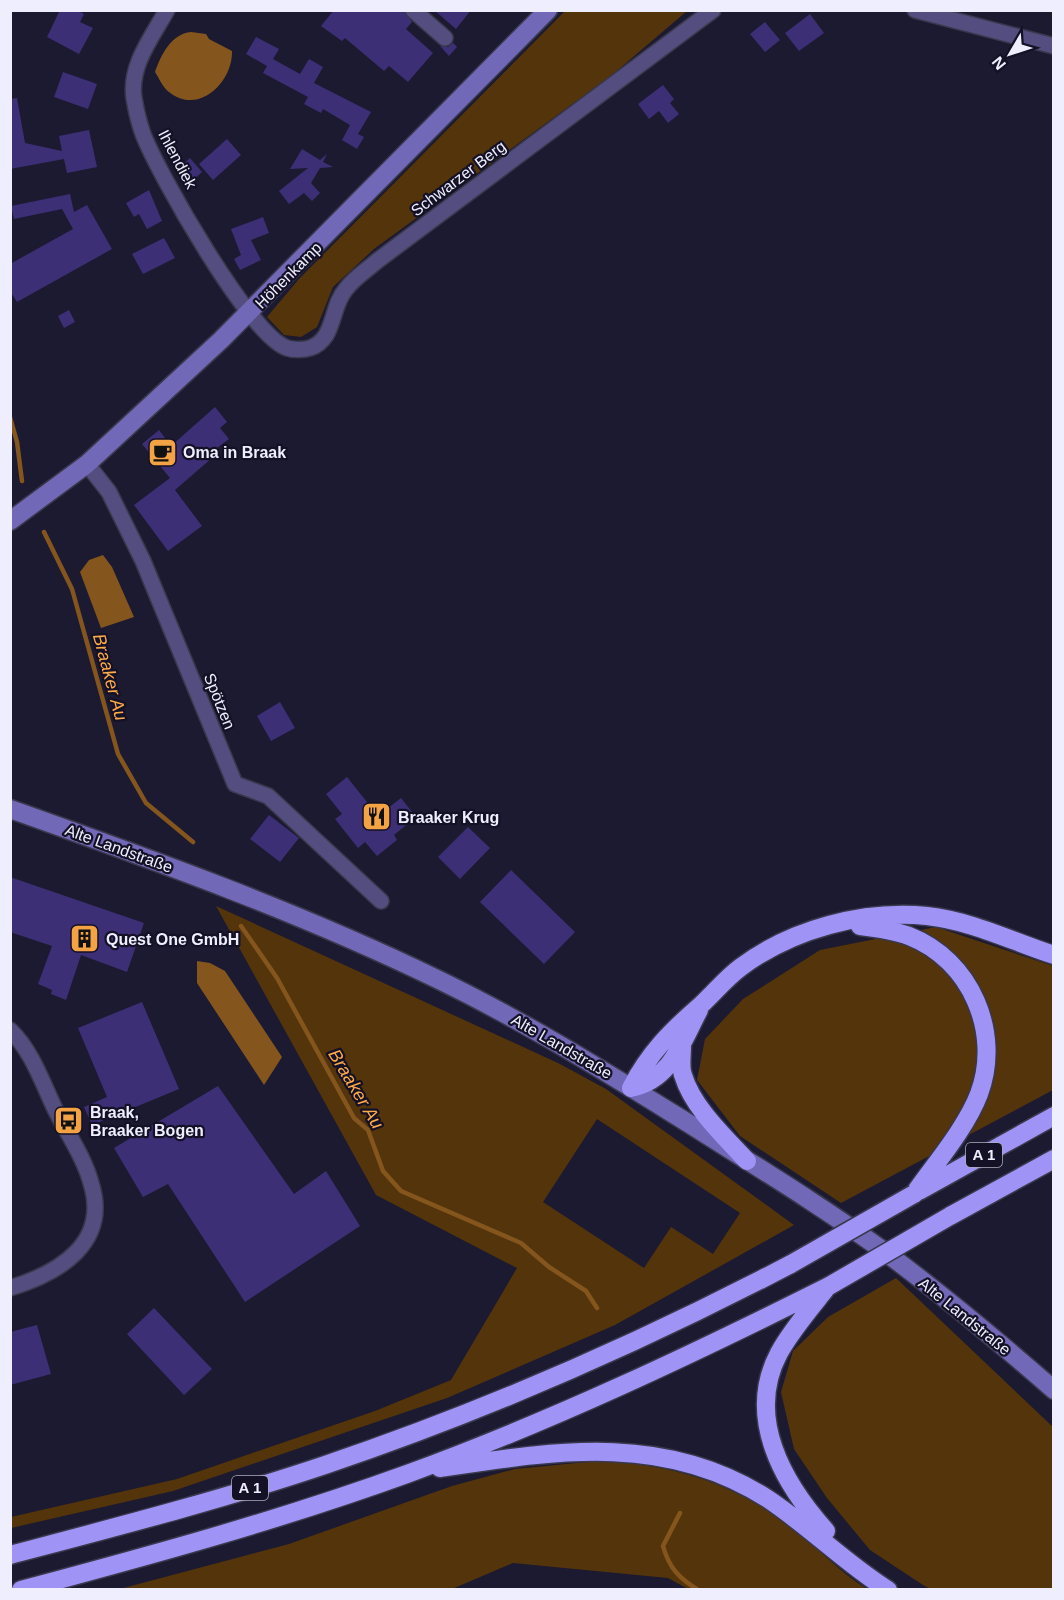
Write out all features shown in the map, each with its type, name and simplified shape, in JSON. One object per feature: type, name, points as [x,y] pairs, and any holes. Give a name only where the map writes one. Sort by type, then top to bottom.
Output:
[{"type":"highway","points":[[631,1088],[655,1048],[676,1025],[741,967],[770,948],[796,936],[840,923],[889,916],[939,918],[995,932],[1053,955]]},
{"type":"highway","points":[[840,923],[887,929],[911,936],[931,947],[965,979],[980,1007],[988,1045],[979,1094],[956,1134],[914,1194]]},
{"type":"highway","points":[[631,1088],[655,1080],[682,1047],[702,1003]]},
{"type":"highway","points":[[682,1047],[682,1073],[690,1090],[710,1120],[747,1161]]},
{"type":"highway","name":"A 1","points":[[10,1555],[182,1510],[326,1464],[505,1396],[660,1329],[791,1263],[1053,1116]]},
{"type":"highway","name":"A 1","points":[[21,1590],[195,1544],[409,1473],[549,1418],[655,1371],[829,1286],[1053,1159]]},
{"type":"highway","points":[[829,1286],[780,1353],[765,1395],[766,1420],[771,1444],[782,1470],[807,1509],[868,1577]]},
{"type":"highway","points":[[409,1473],[514,1457],[604,1450],[646,1453],[687,1462],[721,1473],[766,1498],[888,1590]]},
{"type":"main road","name":"Höhenkamp","points":[[10,521],[87,464],[249,313],[548,10]]},
{"type":"main road","name":"Alte Landstraße","points":[[10,809],[161,863],[339,935],[437,979],[562,1044],[747,1161],[883,1251],[938,1292],[1053,1390]]},
{"type":"street","name":"Ihlendiek","points":[[167,10],[138,60],[134,96],[143,133],[228,286],[249,313]]},
{"type":"street","points":[[412,10],[445,38]]},
{"type":"street","name":"Schwarzer Berg","points":[[249,313],[286,348],[308,349],[323,341],[333,322],[336,303],[346,288],[377,261],[713,10]]},
{"type":"street","points":[[915,10],[1053,46]]},
{"type":"street","name":"Spötzen","points":[[87,464],[110,492],[143,561],[235,784],[268,796],[381,902]]},
{"type":"street","points":[[10,1030],[31,1058],[82,1162],[92,1184],[94,1206],[90,1231],[73,1257],[39,1279],[10,1288]]},
{"type":"shaded area","points":[[566,10],[687,11],[612,75],[374,249],[333,287],[317,327],[301,337],[284,335],[267,317],[299,279]]},
{"type":"shaded area","points":[[191,32],[206,34],[209,39],[232,51],[227,74],[220,84],[202,98],[192,100],[180,98],[169,92],[155,72],[160,59],[172,41]]},
{"type":"shaded area","points":[[103,555],[112,567],[134,617],[101,628],[80,572],[89,560]]},
{"type":"shaded area","points":[[216,906],[560,1064],[606,1089],[794,1225],[615,1325],[447,1398],[173,1491],[11,1528],[11,1517],[177,1479],[375,1411],[451,1380],[517,1268],[376,1195]],"holes":[[[597,1119],[740,1213],[713,1254],[671,1227],[644,1268],[543,1202]]]},
{"type":"shaded area","points":[[936,927],[1053,966],[1053,1090],[841,1203],[740,1136],[697,1080],[705,1039],[743,999],[820,950]]},
{"type":"shaded area","points":[[197,961],[210,963],[225,971],[282,1057],[264,1085],[197,983]]},
{"type":"shaded area","points":[[896,1278],[1053,1427],[1053,1589],[932,1590],[870,1550],[827,1498],[794,1449],[781,1392],[793,1351],[828,1317]]},
{"type":"shaded area","points":[[597,1461],[673,1471],[722,1486],[768,1510],[867,1589],[688,1589],[668,1578],[513,1563],[452,1589],[116,1590],[289,1544],[452,1486],[515,1469]]},
{"type":"building","points":[[60,10],[77,10],[84,14],[80,22],[93,28],[79,54],[47,37]]},
{"type":"building","points":[[334,10],[404,10],[412,22],[406,29],[433,53],[408,82],[389,66],[384,71],[345,38],[342,41],[321,26]]},
{"type":"building","points":[[434,10],[471,10],[456,29]]},
{"type":"building","points":[[810,14],[824,33],[799,51],[785,33]]},
{"type":"building","points":[[765,22],[780,40],[765,52],[750,34]]},
{"type":"building","points":[[256,37],[279,49],[273,59],[300,74],[309,59],[323,67],[314,83],[371,112],[358,134],[364,137],[357,149],[342,140],[350,125],[323,109],[321,113],[304,104],[308,97],[263,73],[267,66],[246,54]]},
{"type":"building","points":[[453,43],[457,47],[449,56],[440,46],[448,47]]},
{"type":"building","points":[[63,72],[97,84],[88,109],[54,97]]},
{"type":"building","points":[[663,85],[674,99],[670,103],[679,114],[668,123],[659,111],[649,119],[638,104]]},
{"type":"building","points":[[17,98],[25,143],[62,151],[59,136],[89,130],[97,167],[67,173],[64,159],[10,169],[10,99]]},
{"type":"building","points":[[227,139],[241,155],[213,180],[199,164]]},
{"type":"building","points":[[302,149],[320,160],[327,154],[323,162],[333,167],[320,168],[311,183],[320,193],[312,201],[304,193],[289,204],[279,191],[308,168],[290,169]]},
{"type":"building","points":[[190,158],[202,172],[192,181],[180,167]]},
{"type":"building","points":[[149,190],[162,221],[147,229],[139,214],[134,217],[126,203]]},
{"type":"building","points":[[70,194],[74,212],[87,205],[112,249],[17,302],[10,291],[10,264],[73,229],[62,209],[14,219],[11,206]]},
{"type":"building","points":[[263,217],[269,233],[251,240],[261,260],[240,270],[234,259],[241,255],[231,229]]},
{"type":"building","points":[[164,238],[175,258],[143,274],[132,254]]},
{"type":"building","points":[[69,310],[75,322],[64,328],[58,316]]},
{"type":"building","points":[[215,407],[227,422],[220,428],[229,439],[209,454],[212,458],[175,490],[202,526],[168,551],[134,505],[170,478],[142,444],[159,430],[171,446]]},
{"type":"building","points":[[280,702],[295,728],[271,741],[257,716]]},
{"type":"building","name":"Braaker Krug","points":[[347,777],[378,816],[401,798],[416,817],[394,835],[397,840],[377,856],[365,842],[358,848],[335,819],[342,814],[326,794]]},
{"type":"building","points":[[269,815],[299,838],[280,862],[250,839]]},
{"type":"building","points":[[468,827],[490,848],[460,879],[438,857]]},
{"type":"building","points":[[511,870],[575,932],[544,964],[480,902]]},
{"type":"building","name":"Quest One GmbH","points":[[10,877],[144,923],[127,972],[81,955],[66,1000],[51,994],[52,990],[38,984],[52,946],[10,932]]},
{"type":"building","points":[[142,1002],[179,1089],[92,1125],[84,1107],[107,1097],[78,1028]]},
{"type":"building","points":[[218,1086],[294,1194],[326,1171],[360,1226],[245,1302],[168,1184],[143,1197],[114,1148]]},
{"type":"building","points":[[154,1308],[212,1369],[184,1395],[127,1334]]},
{"type":"building","points":[[37,1325],[51,1374],[10,1385],[10,1332]]},
{"type":"waterway","name":"Braaker Au","points":[[10,417],[17,442],[22,481]]},
{"type":"waterway","name":"Braaker Au","points":[[44,532],[72,589],[118,754],[146,803],[193,842]]},
{"type":"waterway","name":"Braaker Au","points":[[241,926],[277,978],[354,1118],[368,1130],[383,1171],[401,1191],[521,1243],[549,1267],[586,1291],[597,1308]]},
{"type":"waterway","name":"Braaker Au","points":[[680,1513],[663,1546],[676,1572],[698,1590]]},
{"type":"place","name":"Oma in Braak","points":[[162,452]]},
{"type":"place","name":"Braaker Krug","points":[[377,817]]},
{"type":"place","name":"Quest One GmbH","points":[[85,939]]},
{"type":"place","name":"Braak, Braaker Bogen","points":[[69,1121]]}]
